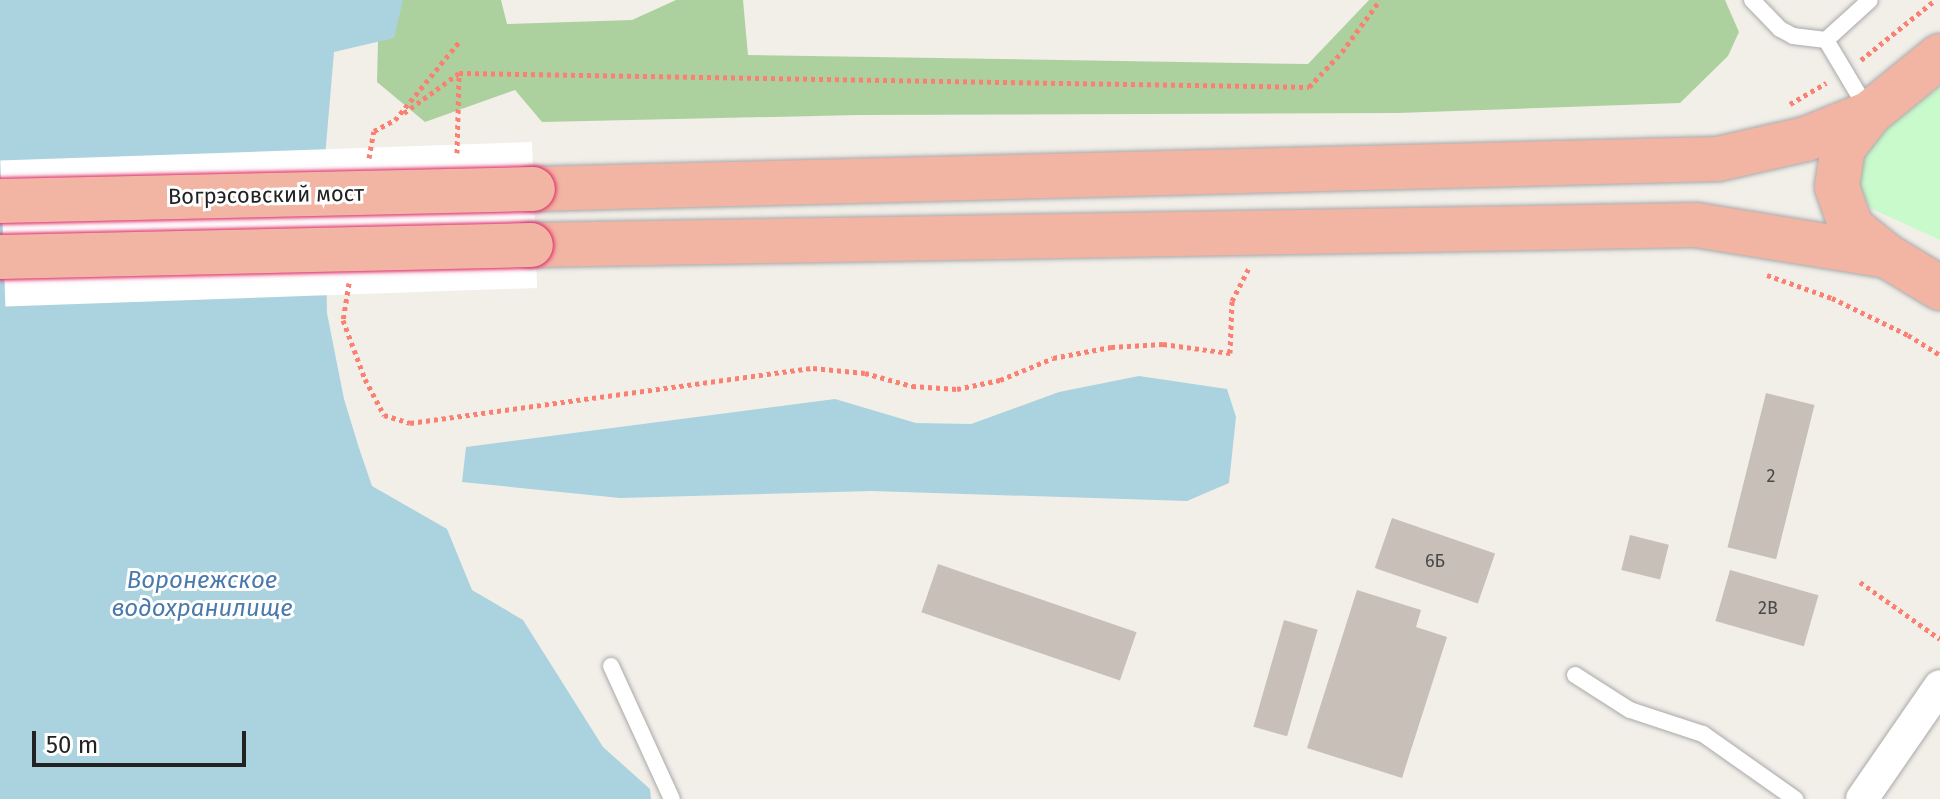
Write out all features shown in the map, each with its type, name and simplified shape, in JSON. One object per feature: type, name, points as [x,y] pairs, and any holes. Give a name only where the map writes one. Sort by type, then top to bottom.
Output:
[{"type":"highway","points":[[1940,56],[1870,113],[1843,148],[1837,187],[1851,227],[1887,256],[1940,288]]},
{"type":"highway","name":"Вогрэсовский мост","points":[[0,201],[1718,159],[1806,139],[1870,113]]},
{"type":"highway","points":[[0,257],[1696,225],[1887,256]]},
{"type":"street","points":[[1862,799],[1940,686]]},
{"type":"lane","points":[[1752,0],[1780,29],[1793,36],[1826,40],[1870,0]]},
{"type":"lane","points":[[1826,40],[1870,113]]},
{"type":"lane","points":[[611,666],[672,799]]},
{"type":"lane","points":[[1575,675],[1630,710],[1703,734],[1795,799]]},
{"type":"path","points":[[368,163],[374,131],[395,120],[459,73],[1309,87],[1342,52],[1380,0]]},
{"type":"path","points":[[1844,73],[1935,0]]},
{"type":"path","points":[[395,120],[459,42]]},
{"type":"path","points":[[457,153],[459,73]]},
{"type":"path","points":[[351,273],[343,320],[365,379],[384,415],[410,423],[813,368],[865,373],[912,386],[957,389],[1000,380],[1053,358],[1111,347],[1163,344],[1230,353],[1232,301],[1251,264],[1235,264]]},
{"type":"path","points":[[1757,272],[1832,298],[1908,335],[1940,355]]},
{"type":"path","points":[[1860,582],[1940,639]]},
{"type":"green space","points":[[379,0],[501,0],[507,24],[632,20],[676,0],[743,0],[748,55],[1308,64],[1369,0],[1725,0],[1739,32],[1728,56],[1680,103],[1398,113],[859,115],[542,122],[515,90],[425,122],[377,82]]},
{"type":"green space","points":[[1940,86],[1940,240],[1870,208],[1858,188],[1865,145]]},
{"type":"water","name":"Воронежское водохранилище","points":[[0,0],[403,0],[394,38],[334,52],[324,169],[327,313],[344,399],[359,448],[372,486],[447,529],[472,590],[523,620],[603,747],[650,789],[651,799],[0,799]]},
{"type":"water","points":[[1139,376],[1227,389],[1236,417],[1229,483],[1187,501],[872,491],[620,498],[462,482],[466,447],[835,399],[916,423],[971,424],[1059,392]]},
{"type":"pier","points":[[532,142],[537,288],[5,306],[0,161]]},
{"type":"building","points":[[1766,393],[1815,405],[1776,559],[1728,547]]},
{"type":"building","points":[[1392,518],[1495,553],[1478,604],[1375,568]]},
{"type":"building","points":[[1630,535],[1669,545],[1660,580],[1621,570]]},
{"type":"building","points":[[938,564],[1137,632],[1120,681],[921,612]]},
{"type":"building","points":[[1730,570],[1818,595],[1804,646],[1715,621]]},
{"type":"building","points":[[1357,590],[1421,610],[1416,627],[1447,637],[1402,778],[1307,748]]},
{"type":"building","points":[[1284,620],[1318,630],[1287,736],[1253,727]]}]
